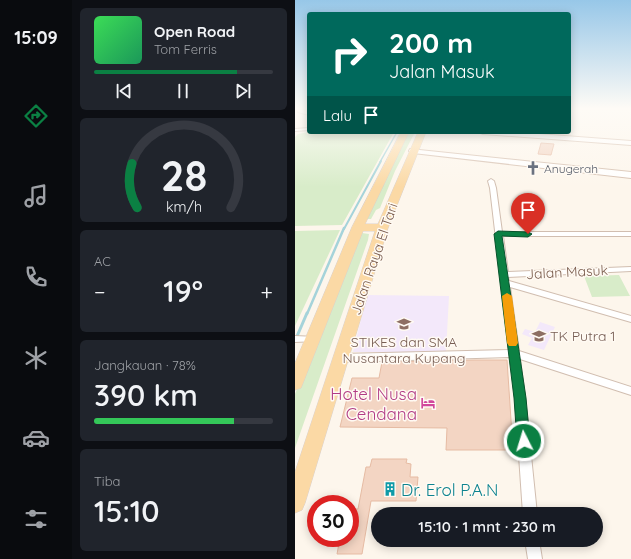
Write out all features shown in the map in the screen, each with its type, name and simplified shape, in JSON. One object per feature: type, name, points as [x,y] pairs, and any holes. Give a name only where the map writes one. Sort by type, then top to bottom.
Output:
[{"type":"main road","name":"Jalan Raya El Tari","points":[[295,383],[304,339],[384,171],[404,134]]},
{"type":"main road","name":"Jalan Raya El Tari","points":[[295,503],[382,228],[421,134]]},
{"type":"main road","points":[[358,227],[382,228]]},
{"type":"street","points":[[526,134],[631,143]]},
{"type":"street","points":[[413,151],[631,174]]},
{"type":"street","points":[[491,181],[520,398],[529,507]]},
{"type":"street","points":[[498,234],[631,234]]},
{"type":"street","name":"Jalan Masuk","points":[[505,279],[631,269]]},
{"type":"street","points":[[505,279],[631,320]]},
{"type":"street","points":[[341,358],[513,353],[631,391]]},
{"type":"street","points":[[533,547],[535,559]]},
{"type":"shaded area","name":"STIKES dan SMA Nusantara Kupang","points":[[367,295],[449,296],[446,352],[353,352]]},
{"type":"shaded area","name":"TK Putra 1","points":[[540,322],[555,327],[544,350],[528,345],[532,338],[522,334],[525,329],[535,332]]},
{"type":"green space","points":[[298,134],[393,134],[342,225],[295,226],[295,137]]},
{"type":"green space","points":[[406,134],[414,134],[395,171],[380,208],[376,210],[371,219],[365,219]]},
{"type":"green space","points":[[340,230],[295,326],[295,231]]},
{"type":"green space","points":[[362,233],[369,234],[368,240],[295,448],[295,394],[358,236]]},
{"type":"green space","points":[[619,275],[630,296],[592,297],[584,276]]},
{"type":"building","points":[[541,143],[554,144],[551,155],[538,154]]},
{"type":"building","name":"Hotel Nusa Cendana","points":[[507,360],[513,450],[446,450],[447,428],[340,427],[352,378],[379,378],[382,362]]},
{"type":"building","name":"Dr. Erol P.A.N","points":[[372,459],[407,459],[406,463],[411,464],[410,477],[418,477],[416,501],[371,501],[362,554],[337,554],[338,547],[359,547],[359,504],[366,467],[370,467]]},
{"type":"waterway","points":[[380,162],[396,134]]},
{"type":"waterway","points":[[344,229],[381,161]]},
{"type":"waterway","points":[[307,314],[344,228]]},
{"type":"waterway","points":[[295,341],[307,313]]},
{"type":"slow traffic","points":[[507,296],[512,343]]},
{"type":"place","name":"Anugerah","points":[[533,168]]},
{"type":"place","name":"STIKES dan SMA Nusantara Kupang","points":[[404,324]]},
{"type":"place","name":"TK Putra 1","points":[[539,336]]},
{"type":"place","name":"Hotel Nusa Cendana","points":[[428,403]]},
{"type":"place","name":"Dr. Erol P.A.N","points":[[390,489]]},
{"type":"route","points":[[524,441],[506,283],[498,234],[528,234]]}]
